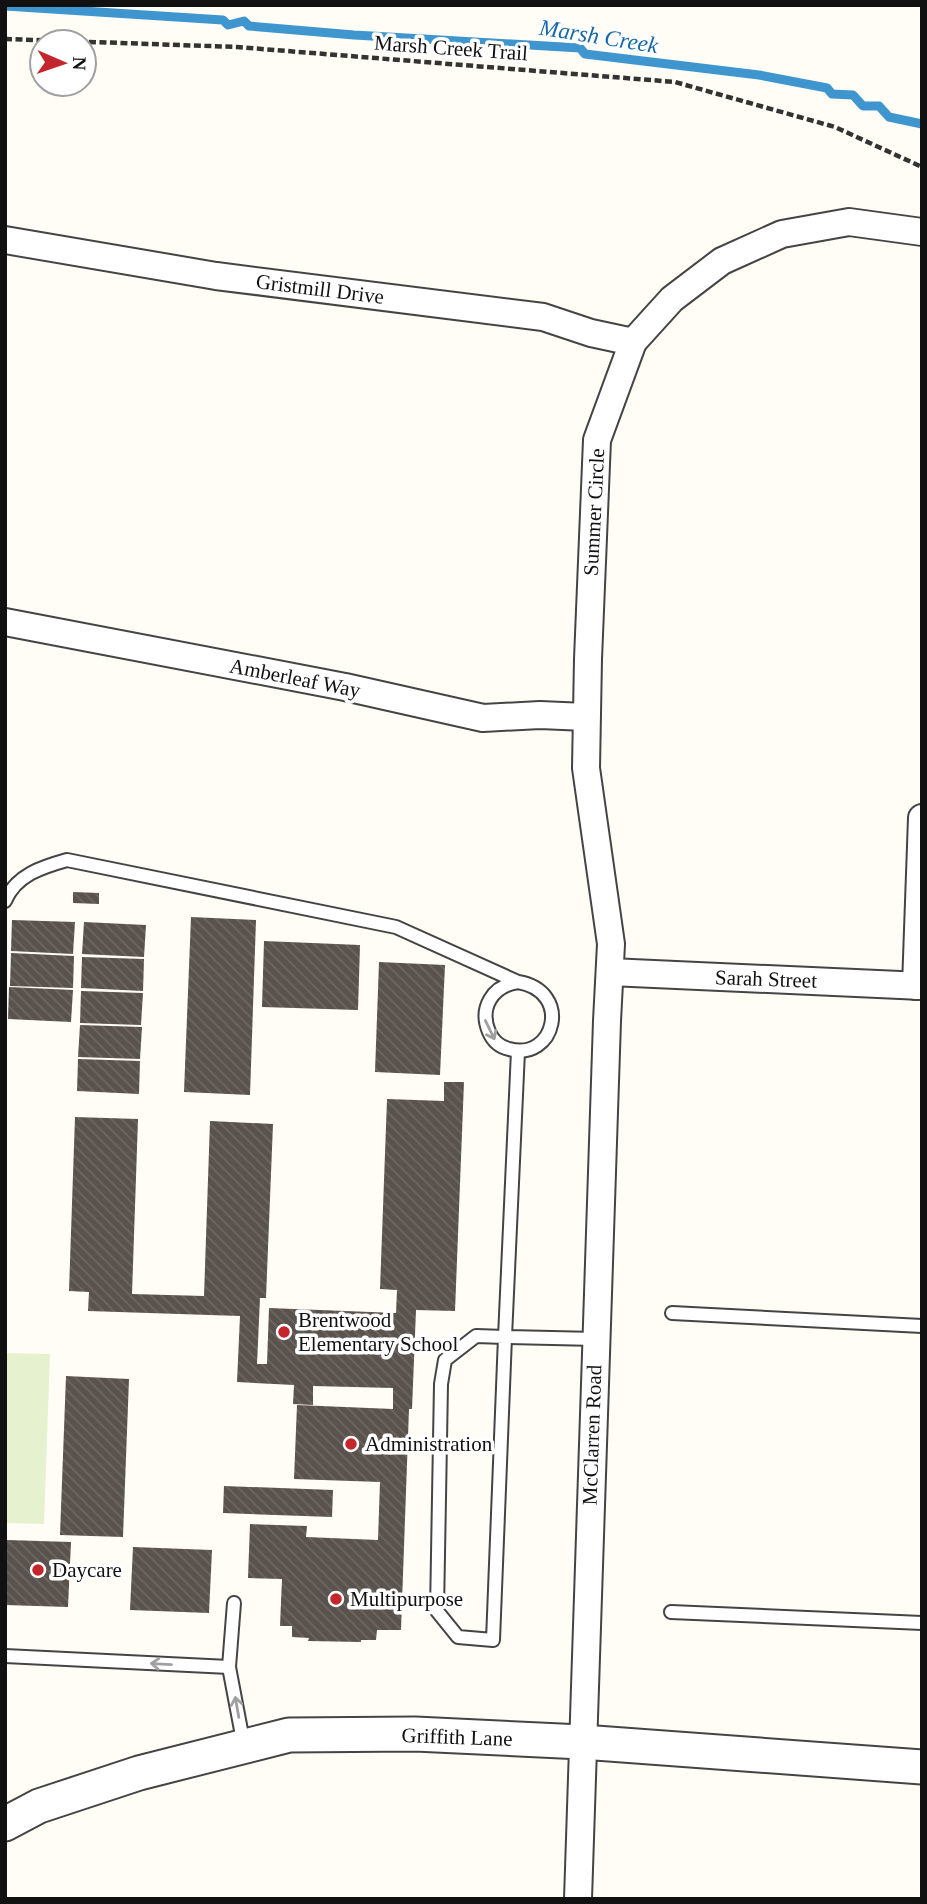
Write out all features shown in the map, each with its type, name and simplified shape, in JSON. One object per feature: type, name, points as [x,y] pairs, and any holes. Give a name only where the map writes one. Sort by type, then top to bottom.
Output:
[{"type":"street","name":"Summer Circle","points":[[610,972],[611,944],[607,905],[586,768],[586,717],[597,440],[633,342],[672,299],[722,261],[782,234],[849,222],[922,232]]},
{"type":"street","name":"Gristmill Drive","points":[[5,240],[216,276],[544,317],[591,333],[633,342]]},
{"type":"street","name":"Amberleaf Way","points":[[5,622],[345,687],[483,718],[540,715],[586,717]]},
{"type":"street","points":[[919,986],[922,818]]},
{"type":"street","name":"Sarah Street","points":[[610,972],[919,986]]},
{"type":"street","name":"McClarren Road","points":[[578,1899],[610,972]]},
{"type":"street","name":"Griffith Lane","points":[[5,1824],[39,1806],[139,1773],[289,1735],[415,1734],[582,1742],[922,1767]]},
{"type":"lane","points":[[5,901],[8,894],[34,869],[67,860],[396,927],[518,982],[540,989],[548,998],[553,1017],[544,1040],[518,1051],[500,1045],[491,1037],[485,1022],[489,999],[499,988],[518,982]]},
{"type":"lane","points":[[518,1051],[505,1338],[493,1640],[458,1637],[437,1611],[441,1384],[445,1360],[476,1336],[505,1338],[596,1339]]},
{"type":"lane","points":[[672,1313],[922,1326]]},
{"type":"lane","points":[[234,1603],[229,1667],[244,1746]]},
{"type":"lane","points":[[671,1612],[922,1623]]},
{"type":"lane","points":[[5,1656],[229,1667]]},
{"type":"path","name":"Marsh Creek Trail","points":[[5,40],[237,47],[675,82],[835,127],[922,167]]},
{"type":"green space","points":[[5,1353],[50,1354],[44,1524],[5,1523]]},
{"type":"building","points":[[73,892],[99,893],[99,904],[73,903]]},
{"type":"building","points":[[191,917],[256,920],[250,1095],[184,1092]]},
{"type":"building","points":[[12,920],[75,922],[73,954],[11,951]]},
{"type":"building","points":[[84,922],[146,925],[144,957],[82,954]]},
{"type":"building","points":[[264,941],[360,945],[358,1010],[262,1007]]},
{"type":"building","points":[[11,953],[74,956],[73,988],[10,986]]},
{"type":"building","points":[[82,957],[144,959],[143,991],[81,988]]},
{"type":"building","points":[[379,962],[445,965],[440,1075],[375,1072]]},
{"type":"building","points":[[9,987],[73,990],[71,1022],[8,1019]]},
{"type":"building","points":[[81,991],[143,993],[141,1025],[80,1023]]},
{"type":"building","points":[[80,1025],[142,1027],[140,1059],[78,1057]]},
{"type":"building","points":[[78,1059],[140,1061],[139,1094],[77,1091]]},
{"type":"building","points":[[444,1082],[464,1082],[455,1311],[416,1310],[412,1409],[409,1409],[401,1630],[377,1630],[376,1640],[361,1642],[308,1641],[309,1638],[292,1637],[292,1626],[280,1626],[282,1579],[248,1578],[250,1524],[307,1526],[306,1537],[378,1540],[380,1482],[294,1479],[297,1405],[393,1409],[393,1388],[313,1386],[313,1405],[293,1404],[294,1385],[237,1382],[240,1316],[88,1311],[89,1292],[69,1291],[75,1117],[138,1119],[132,1294],[204,1296],[210,1121],[273,1124],[266,1298],[260,1298],[257,1364],[267,1364],[269,1308],[396,1313],[397,1290],[380,1289],[387,1099],[444,1101]]},
{"type":"building","points":[[66,1376],[129,1379],[123,1537],[60,1535]]},
{"type":"building","points":[[224,1486],[333,1490],[332,1517],[223,1513]]},
{"type":"building","name":"Daycare","points":[[7,1540],[71,1542],[68,1607],[5,1605]]},
{"type":"building","points":[[133,1547],[212,1550],[209,1613],[130,1610]]},
{"type":"waterway","name":"Marsh Creek","points":[[5,6],[223,20],[228,25],[244,21],[249,26],[354,35],[580,48],[585,54],[759,75],[827,88],[832,94],[853,95],[863,106],[879,106],[889,117],[922,124]]},
{"type":"place","name":"Brentwood Elementary School","points":[[284,1332]]},
{"type":"place","name":"Administration","points":[[351,1444]]},
{"type":"place","name":"Daycare","points":[[38,1570]]},
{"type":"place","name":"Multipurpose","points":[[336,1599]]}]
